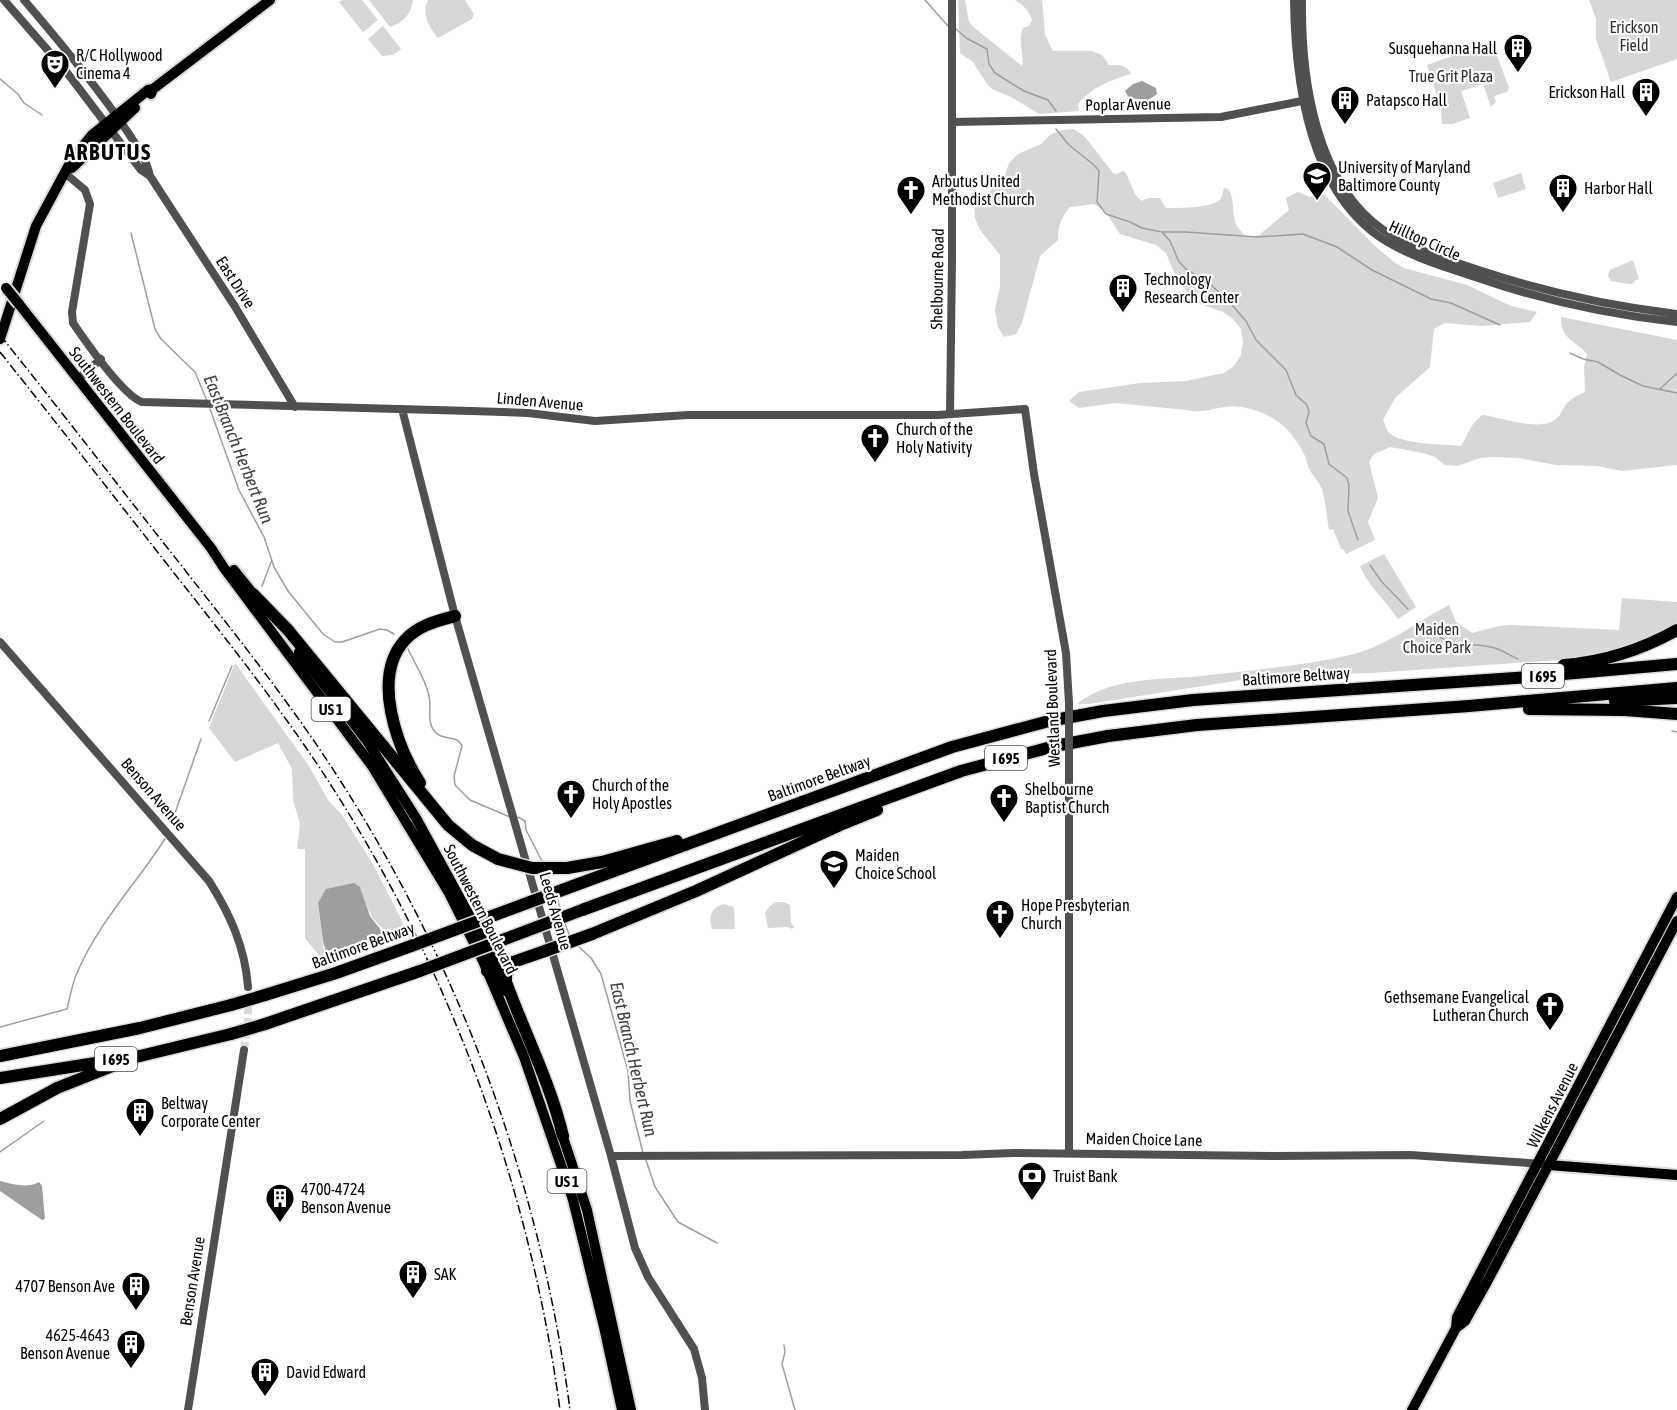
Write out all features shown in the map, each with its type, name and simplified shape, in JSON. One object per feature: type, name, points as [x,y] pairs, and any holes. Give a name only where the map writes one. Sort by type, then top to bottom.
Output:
[{"type":"highway","points":[[253,594],[288,630],[459,836],[484,852],[532,868],[567,868],[602,862],[673,841],[694,842]]},
{"type":"highway","points":[[438,812],[414,774],[395,728],[390,700],[390,676],[395,657],[406,639],[423,626],[455,616]]},
{"type":"highway","points":[[1408,684],[1590,662],[1626,652],[1677,630]]},
{"type":"highway","name":"Baltimore Beltway","points":[[0,1056],[140,1028],[231,1005],[336,973],[952,747],[1049,721],[1159,703],[1677,664]]},
{"type":"highway","name":"I 695","points":[[0,1078],[140,1056],[265,1024],[420,971],[934,781],[1055,746],[1151,729],[1677,688]]},
{"type":"highway","points":[[1469,706],[1485,711],[1677,698]]},
{"type":"highway","points":[[1542,708],[1677,714]]},
{"type":"highway","points":[[491,970],[592,934],[696,891],[840,825],[962,778],[984,765]]},
{"type":"highway","points":[[514,962],[506,974],[506,982],[549,1087],[563,1136]]},
{"type":"highway","points":[[0,1047],[67,1041]]},
{"type":"highway","points":[[0,1119],[57,1088],[140,1056]]},
{"type":"main road","points":[[0,339],[36,226],[66,174],[109,126],[148,90],[153,89],[270,0]]},
{"type":"main road","name":"Southwestern Boulevard","points":[[3,284],[211,548],[372,766],[449,893],[491,970],[524,1057],[573,1200],[622,1410]]},
{"type":"main road","name":"Southwestern Boulevard","points":[[211,548],[233,568],[367,741],[416,818],[461,898],[563,1136],[587,1210],[631,1410]]},
{"type":"main road","name":"Wilkens Avenue","points":[[1412,1410],[1456,1328],[1465,1321],[1595,1064],[1596,1051],[1677,897]]},
{"type":"main road","name":"Wilkens Avenue","points":[[1544,1164],[1677,921]]},
{"type":"main road","name":"Maiden Choice Lane","points":[[1544,1164],[1677,1175]]},
{"type":"street","name":"East Drive","points":[[4,0],[65,70],[141,170],[150,176]]},
{"type":"street","name":"East Drive","points":[[24,0],[118,118],[148,167],[150,176],[234,305],[294,407]]},
{"type":"street","name":"Shelbourne Road","points":[[950,414],[952,0]]},
{"type":"street","name":"Hilltop Circle","points":[[1294,0],[1296,65],[1309,128],[1331,181],[1354,215],[1381,238],[1411,254],[1505,287],[1570,304],[1677,322]]},
{"type":"street","name":"Hilltop Circle","points":[[1302,0],[1304,64],[1309,99],[1316,125],[1337,177],[1347,194],[1372,221],[1384,231],[1413,246],[1497,276],[1572,296],[1677,314]]},
{"type":"street","name":"Poplar Avenue","points":[[952,122],[1221,117],[1302,101]]},
{"type":"street","name":"Linden Avenue","points":[[66,174],[85,190],[90,204],[72,317],[77,328],[125,390],[136,400],[149,404],[528,413],[596,421],[688,416],[950,414],[1025,409]]},
{"type":"street","points":[[78,379],[101,359]]},
{"type":"street","name":"Leeds Avenue","points":[[402,409],[455,616],[640,1263],[686,1335],[699,1363],[705,1395],[705,1410]]},
{"type":"street","name":"Westland Boulevard","points":[[1025,409],[1034,474],[1066,653],[1069,703],[1069,1154]]},
{"type":"street","name":"Benson Avenue","points":[[0,642],[209,880],[238,938],[246,967],[248,987]]},
{"type":"street","name":"Benson Avenue","points":[[188,1410],[244,1050]]},
{"type":"street","name":"Maiden Choice Lane","points":[[611,1156],[1410,1155],[1544,1164]]},
{"type":"green space","points":[[362,0],[378,20],[363,32],[339,2]]},
{"type":"green space","points":[[369,0],[413,0],[406,17],[390,27]]},
{"type":"green space","points":[[428,0],[465,0],[474,14],[472,19],[438,38],[429,25],[426,15]]},
{"type":"green space","points":[[958,0],[965,0],[972,26],[1022,66],[1023,28],[1029,26],[1032,20],[1026,8],[1015,0],[1042,0],[1045,35],[1053,51],[1091,51],[1102,55],[1109,65],[1124,67],[1131,74],[1089,93],[1078,104],[1079,111],[1039,114],[1011,97],[992,89],[973,62],[960,53]]},
{"type":"green space","name":"Erickson Field","points":[[1589,0],[1677,0],[1677,59],[1611,82],[1596,39],[1596,19]]},
{"type":"green space","points":[[383,26],[401,49],[393,55],[382,56],[368,39]]},
{"type":"green space","name":"True Grit Plaza","points":[[1492,42],[1509,88],[1507,92],[1494,96],[1496,102],[1491,107],[1483,84],[1461,91],[1470,118],[1452,124],[1442,124],[1441,108],[1427,65]]},
{"type":"green space","points":[[1074,129],[1085,137],[1113,173],[1123,171],[1126,173],[1135,194],[1141,201],[1148,198],[1160,198],[1166,208],[1201,206],[1218,201],[1222,197],[1224,188],[1228,189],[1233,202],[1234,219],[1240,231],[1247,237],[1259,235],[1289,210],[1286,198],[1298,192],[1310,197],[1322,192],[1375,246],[1404,268],[1467,285],[1511,306],[1537,312],[1530,322],[1481,326],[1445,323],[1434,329],[1430,367],[1395,398],[1383,420],[1389,433],[1396,437],[1413,442],[1461,446],[1473,424],[1482,415],[1522,423],[1551,422],[1559,416],[1570,401],[1585,392],[1584,367],[1587,354],[1566,335],[1561,317],[1677,340],[1677,465],[1622,471],[1597,466],[1556,465],[1518,458],[1493,457],[1480,458],[1457,466],[1445,465],[1435,457],[1423,453],[1390,447],[1374,454],[1369,462],[1378,498],[1368,522],[1375,540],[1346,554],[1341,549],[1333,529],[1329,530],[1322,489],[1309,469],[1300,446],[1280,423],[1263,413],[1235,406],[1201,411],[1115,403],[1079,408],[1069,401],[1079,392],[1140,383],[1186,381],[1224,373],[1234,366],[1241,355],[1243,342],[1241,329],[1233,319],[1223,312],[1200,304],[1191,297],[1176,277],[1166,253],[1156,245],[1120,234],[1105,211],[1094,204],[1070,207],[1067,211],[1061,222],[1058,240],[1040,256],[1022,323],[1016,334],[1004,337],[998,327],[995,310],[1000,286],[1000,255],[980,230],[975,218],[974,202],[997,186],[1005,175],[1009,163],[1018,154],[1041,144],[1050,135],[1061,130]]},
{"type":"green space","points":[[1521,173],[1526,189],[1498,198],[1493,183]]},
{"type":"green space","points":[[1633,260],[1639,279],[1634,281],[1635,283],[1609,281],[1611,280],[1608,276],[1610,270]]},
{"type":"green space","name":"Maiden Choice Park","points":[[1384,554],[1416,607],[1398,619],[1368,581],[1360,566]]},
{"type":"green space","name":"Maiden Choice Park","points":[[1622,598],[1677,602],[1677,622],[1661,636],[1619,650],[1573,659],[1372,673],[1260,677],[1077,704],[1105,689],[1136,681],[1274,668],[1346,656],[1374,647],[1449,605],[1456,622],[1472,633],[1512,625],[1619,630]]},
{"type":"green space","points":[[235,663],[309,766],[328,800],[342,815],[373,864],[407,931],[396,936],[381,927],[372,916],[360,887],[318,903],[325,963],[305,938],[305,849],[297,849],[300,824],[293,800],[292,769],[278,743],[235,762],[209,728]]},
{"type":"green space","points":[[776,902],[790,905],[791,923],[794,927],[792,929],[788,927],[768,928],[765,913]]},
{"type":"green space","points":[[724,904],[734,907],[735,929],[712,929],[710,920],[713,910]]},
{"type":"shaded area","points":[[1142,81],[1156,88],[1157,94],[1148,100],[1129,98],[1125,91],[1133,84]]},
{"type":"shaded area","points":[[354,883],[360,887],[370,916],[384,934],[327,954],[323,942],[318,903],[326,889]]},
{"type":"shaded area","points":[[0,1181],[25,1186],[39,1182],[42,1186],[45,1219],[42,1220],[0,1191]]},
{"type":"waterway","points":[[925,0],[948,26]]},
{"type":"waterway","points":[[955,28],[966,38],[987,49],[989,64],[995,73],[1024,91],[1048,100],[1056,111]]},
{"type":"waterway","name":"East Branch Herbert Run","points":[[0,79],[18,94],[24,103],[42,115]]},
{"type":"waterway","points":[[1056,129],[1069,145],[1099,171],[1097,202],[1106,214],[1142,228],[1162,232],[1257,237],[1303,234],[1337,247],[1372,270],[1431,299],[1451,303],[1500,325]]},
{"type":"waterway","points":[[1162,232],[1170,241],[1179,262],[1209,283],[1232,305],[1246,321],[1256,340],[1286,370],[1296,395],[1307,405],[1309,412],[1306,423],[1311,436],[1324,444],[1329,464],[1347,478],[1348,511],[1358,540]]},
{"type":"waterway","name":"East Branch Herbert Run","points":[[131,233],[155,329],[161,339],[195,372],[207,401]]},
{"type":"waterway","points":[[1570,353],[1598,362],[1643,386],[1677,393]]},
{"type":"waterway","points":[[1660,389],[1677,373]]},
{"type":"waterway","name":"East Branch Herbert Run","points":[[210,409],[239,490],[264,537],[274,567],[288,591],[323,634],[335,642],[342,642],[380,629],[394,634]]},
{"type":"waterway","points":[[262,586],[271,562]]},
{"type":"waterway","points":[[1370,565],[1381,581],[1408,609]]},
{"type":"waterway","points":[[1427,624],[1449,642],[1491,647],[1518,659]]},
{"type":"waterway","name":"East Branch Herbert Run","points":[[408,649],[428,690],[432,728],[438,735],[457,740],[462,746],[454,776],[455,785],[470,800],[510,817]]},
{"type":"waterway","points":[[209,721],[232,666]]},
{"type":"waterway","points":[[1672,731],[1677,732]]},
{"type":"waterway","points":[[173,826],[174,816],[201,739]]},
{"type":"waterway","name":"East Branch Herbert Run","points":[[518,817],[525,821],[526,830],[543,863]]},
{"type":"waterway","points":[[0,1027],[67,1009],[75,977],[96,937],[165,839]]},
{"type":"waterway","name":"East Branch Herbert Run","points":[[547,873],[553,888]]},
{"type":"waterway","name":"East Branch Herbert Run","points":[[557,898],[561,911]]},
{"type":"waterway","name":"East Branch Herbert Run","points":[[564,921],[570,937]]},
{"type":"waterway","name":"East Branch Herbert Run","points":[[577,945],[591,958],[601,974],[628,1071],[630,1101],[643,1153]]},
{"type":"waterway","points":[[0,1152],[44,1121]]},
{"type":"waterway","name":"East Branch Herbert Run","points":[[646,1160],[655,1187],[678,1222],[717,1243]]},
{"type":"waterway","name":"East Branch Herbert Run","points":[[784,1345],[782,1364],[795,1410]]},
{"type":"tunnel","points":[[244,1050],[248,1020],[248,987]]},
{"type":"railway","points":[[0,335],[241,642],[299,720],[336,774],[421,922],[457,1000],[489,1079],[516,1160],[539,1243],[557,1326],[570,1410]]},
{"type":"railway","points":[[0,352],[214,623],[291,726],[371,851],[411,926],[447,1003],[506,1162],[528,1244],[546,1327],[560,1410]]},
{"type":"place","name":"Susquehanna Hall","points":[[1518,74]]},
{"type":"place","name":"R/C Hollywood Cinema 4","points":[[55,90]]},
{"type":"place","name":"Erickson Hall","points":[[1646,118]]},
{"type":"place","name":"Patapsco Hall","points":[[1345,126]]},
{"type":"place","name":"University of Maryland Baltimore County","points":[[1317,202]]},
{"type":"place","name":"Harbor Hall","points":[[1563,214]]},
{"type":"place","name":"Arbutus United Methodist Church","points":[[911,216]]},
{"type":"place","name":"Technology Research Center","points":[[1123,314]]},
{"type":"place","name":"Church of the Holy Nativity","points":[[875,464]]},
{"type":"place","name":"Church of the Holy Apostles","points":[[571,820]]},
{"type":"place","name":"Shelbourne Baptist Church","points":[[1004,824]]},
{"type":"place","name":"Maiden Choice School","points":[[834,890]]},
{"type":"place","name":"Hope Presbyterian Church","points":[[1000,940]]},
{"type":"place","name":"Gethsemane Evangelical Lutheran Church","points":[[1550,1032]]},
{"type":"place","name":"Beltway Corporate Center","points":[[140,1138]]},
{"type":"place","name":"Truist Bank","points":[[1032,1202]]},
{"type":"place","name":"4700-4724 Benson Avenue","points":[[280,1224]]},
{"type":"place","name":"SAK","points":[[413,1300]]},
{"type":"place","name":"4707 Benson Ave","points":[[136,1312]]},
{"type":"place","name":"4625-4643 Benson Avenue","points":[[131,1370]]},
{"type":"place","name":"David Edward","points":[[265,1398]]},
{"type":"district","name":"ARBUTUS","points":[[108,152]]}]
